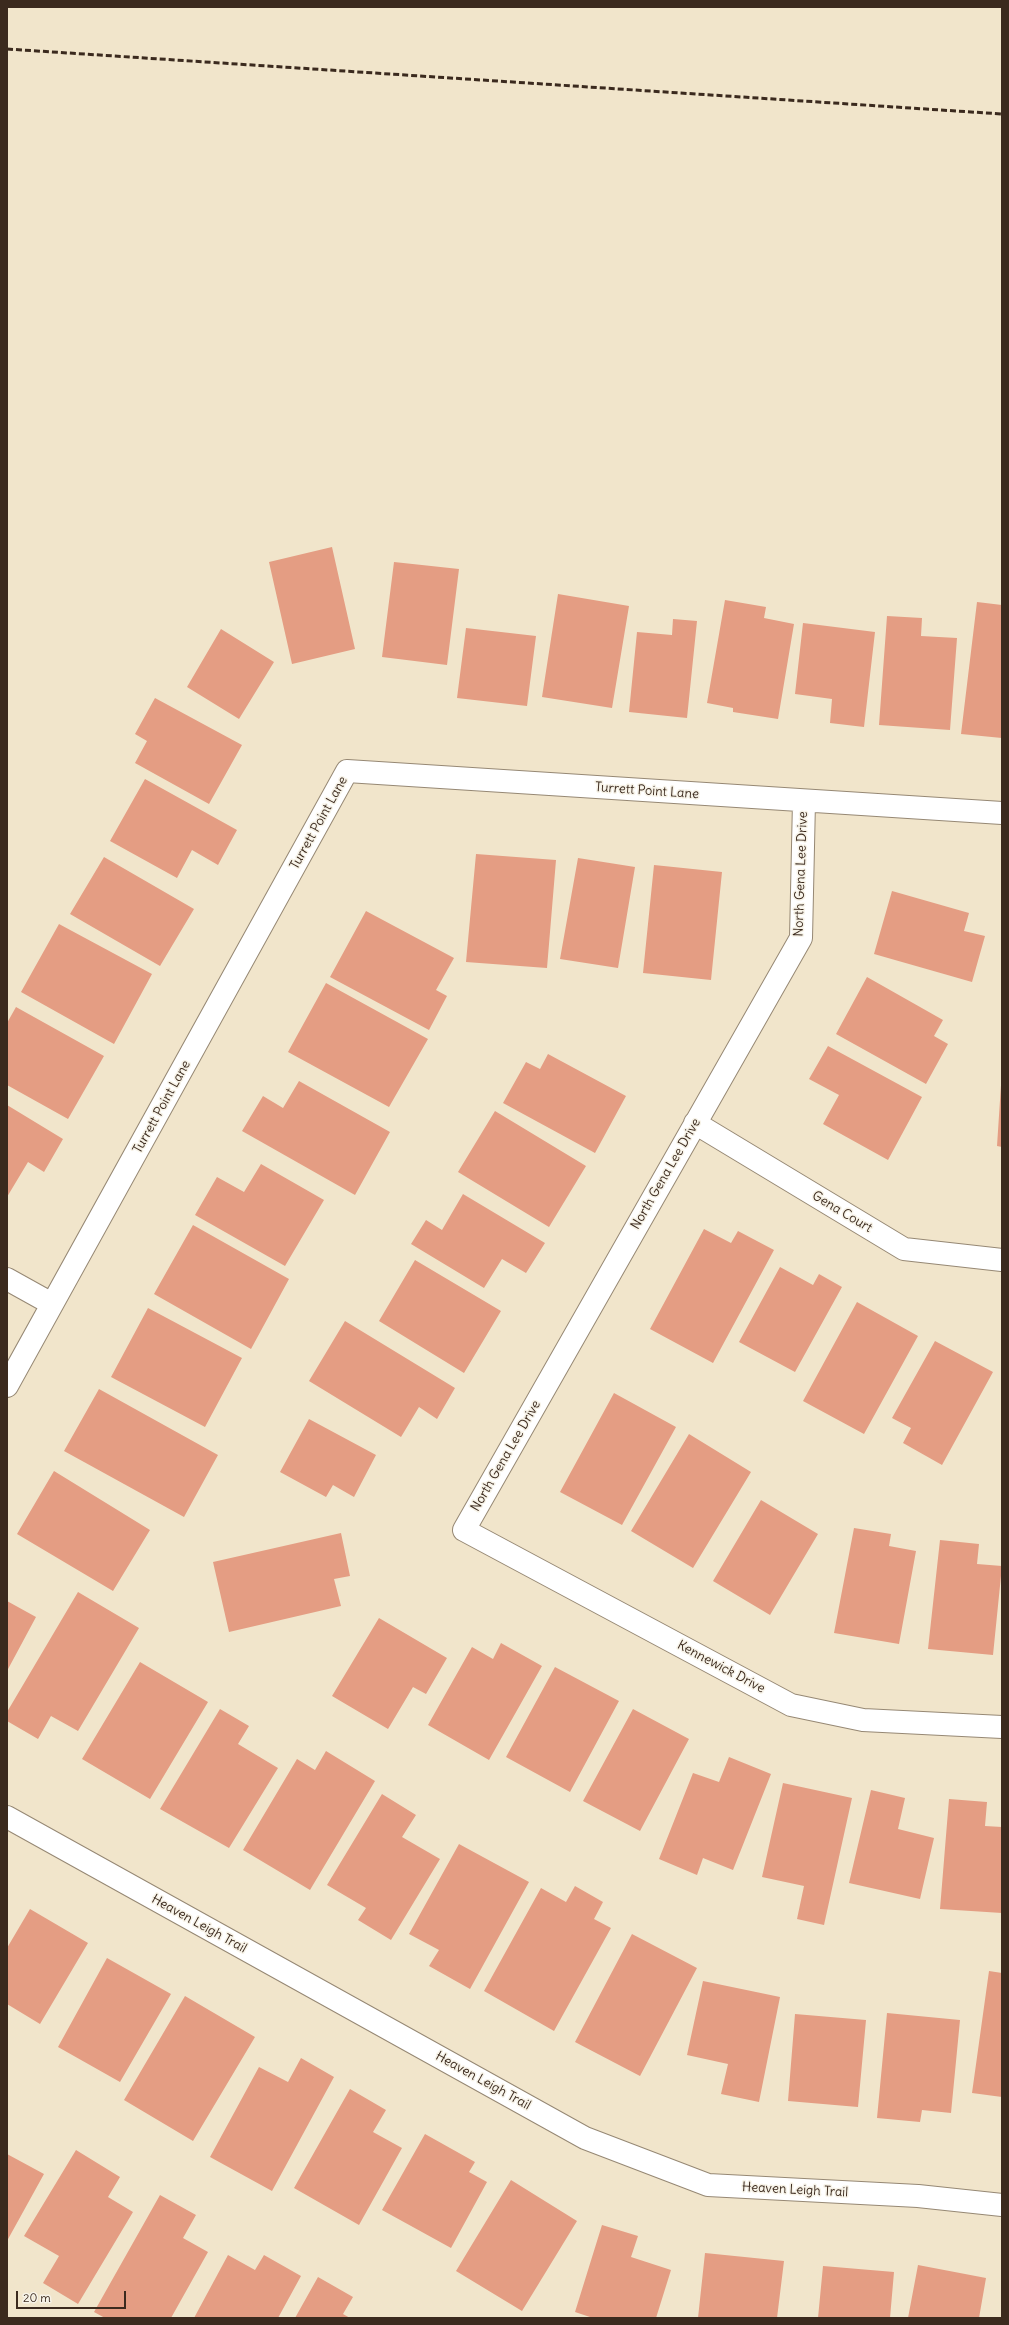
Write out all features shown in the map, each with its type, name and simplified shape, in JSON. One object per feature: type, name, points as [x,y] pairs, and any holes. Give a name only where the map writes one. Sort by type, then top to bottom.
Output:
[{"type":"street","name":"Turrett Point Lane","points":[[7,1386],[347,771],[1002,813]]},
{"type":"street","name":"North Gena Lee Drive","points":[[464,1530],[801,938],[804,800]]},
{"type":"street","name":"Gena Court","points":[[695,1123],[904,1249],[1002,1260]]},
{"type":"street","points":[[7,1279],[52,1304]]},
{"type":"street","name":"Kennewick Drive","points":[[464,1530],[791,1705],[864,1720],[1002,1727]]},
{"type":"street","name":"Heaven Leigh Trail","points":[[7,1817],[585,2138],[708,2185],[918,2196],[1002,2205]]},
{"type":"building","points":[[332,547],[355,649],[292,664],[269,562]]},
{"type":"building","points":[[394,562],[459,569],[447,665],[382,657]]},
{"type":"building","points":[[558,594],[629,606],[612,708],[542,697]]},
{"type":"building","points":[[725,600],[766,607],[764,618],[794,624],[778,719],[733,712],[733,708],[707,703]]},
{"type":"building","points":[[977,602],[1002,605],[1002,738],[961,734]]},
{"type":"building","points":[[887,616],[922,618],[921,636],[957,638],[950,730],[879,725]]},
{"type":"building","points":[[673,619],[697,621],[687,718],[629,712],[637,632],[672,635]]},
{"type":"building","points":[[803,623],[875,632],[864,727],[830,723],[832,699],[795,694]]},
{"type":"building","points":[[466,628],[536,636],[527,706],[457,698]]},
{"type":"building","points":[[221,629],[274,662],[239,719],[187,687]]},
{"type":"building","points":[[155,698],[242,745],[209,804],[135,763],[147,741],[135,734]]},
{"type":"building","points":[[145,779],[237,830],[218,865],[192,850],[177,878],[110,841]]},
{"type":"building","points":[[476,854],[556,860],[547,968],[466,962]]},
{"type":"building","points":[[104,857],[194,909],[160,966],[70,914]]},
{"type":"building","points":[[578,858],[635,867],[618,968],[560,959]]},
{"type":"building","points":[[654,865],[722,872],[711,980],[643,973]]},
{"type":"building","points":[[892,891],[969,913],[964,931],[985,936],[972,982],[874,954]]},
{"type":"building","points":[[366,911],[454,958],[436,990],[447,996],[429,1030],[330,977]]},
{"type":"building","points":[[59,924],[152,974],[114,1044],[21,992]]},
{"type":"building","points":[[867,977],[943,1020],[934,1036],[948,1044],[926,1084],[836,1034]]},
{"type":"building","points":[[326,983],[428,1039],[389,1107],[288,1052]]},
{"type":"building","points":[[16,1007],[104,1056],[68,1119],[7,1085],[7,1023]]},
{"type":"building","points":[[828,1046],[922,1097],[888,1160],[823,1124],[839,1095],[809,1079]]},
{"type":"building","points":[[548,1054],[626,1096],[595,1153],[503,1103],[526,1062],[540,1069]]},
{"type":"building","points":[[299,1081],[390,1132],[355,1195],[242,1131],[263,1096],[283,1108]]},
{"type":"building","points":[[1002,1085],[1002,1147],[997,1146]]},
{"type":"building","points":[[7,1105],[63,1139],[44,1172],[28,1162],[7,1197]]},
{"type":"building","points":[[495,1111],[586,1166],[549,1227],[458,1172]]},
{"type":"building","points":[[261,1164],[324,1200],[285,1266],[195,1215],[217,1177],[244,1192]]},
{"type":"building","points":[[463,1194],[545,1243],[526,1273],[502,1259],[484,1288],[411,1244],[426,1220],[442,1230]]},
{"type":"building","points":[[193,1225],[289,1279],[251,1349],[154,1294]]},
{"type":"building","points":[[704,1229],[731,1243],[738,1231],[774,1250],[713,1363],[650,1329]]},
{"type":"building","points":[[415,1260],[501,1311],[464,1373],[379,1321]]},
{"type":"building","points":[[780,1267],[813,1285],[819,1274],[842,1287],[795,1372],[739,1342]]},
{"type":"building","points":[[857,1302],[918,1336],[864,1434],[803,1401]]},
{"type":"building","points":[[148,1308],[242,1358],[205,1427],[111,1377]]},
{"type":"building","points":[[345,1321],[455,1388],[437,1419],[419,1407],[401,1437],[309,1381]]},
{"type":"building","points":[[935,1341],[993,1372],[942,1465],[903,1443],[911,1428],[892,1418]]},
{"type":"building","points":[[99,1389],[218,1455],[184,1517],[64,1451]]},
{"type":"building","points":[[614,1393],[676,1427],[622,1525],[560,1492]]},
{"type":"building","points":[[309,1419],[376,1455],[354,1497],[333,1485],[326,1497],[280,1472]]},
{"type":"building","points":[[689,1434],[751,1472],[693,1568],[631,1531]]},
{"type":"building","points":[[54,1471],[150,1530],[113,1591],[17,1534]]},
{"type":"building","points":[[761,1500],[818,1534],[770,1615],[713,1581]]},
{"type":"building","points":[[854,1528],[891,1534],[889,1546],[916,1551],[899,1644],[834,1633]]},
{"type":"building","points":[[341,1533],[350,1576],[334,1579],[341,1606],[229,1632],[213,1562]]},
{"type":"building","points":[[940,1540],[979,1544],[977,1564],[1002,1566],[993,1655],[928,1649]]},
{"type":"building","points":[[78,1592],[139,1628],[78,1731],[51,1716],[38,1739],[7,1721],[7,1712]]},
{"type":"building","points":[[7,1601],[36,1617],[7,1671]]},
{"type":"building","points":[[379,1618],[447,1658],[426,1694],[413,1687],[388,1729],[332,1696]]},
{"type":"building","points":[[501,1643],[542,1666],[489,1760],[428,1725],[472,1647],[493,1659]]},
{"type":"building","points":[[140,1662],[208,1702],[150,1799],[82,1759]]},
{"type":"building","points":[[555,1667],[619,1701],[570,1792],[506,1757]]},
{"type":"building","points":[[220,1709],[249,1726],[238,1744],[278,1768],[229,1848],[160,1809]]},
{"type":"building","points":[[633,1709],[689,1739],[640,1831],[583,1801]]},
{"type":"building","points":[[326,1751],[375,1781],[310,1890],[243,1850],[297,1759],[315,1770]]},
{"type":"building","points":[[729,1757],[771,1774],[733,1870],[703,1858],[697,1875],[659,1859],[693,1773],[719,1782]]},
{"type":"building","points":[[783,1783],[852,1798],[824,1925],[797,1919],[804,1886],[762,1877]]},
{"type":"building","points":[[871,1790],[905,1798],[898,1829],[934,1838],[920,1899],[849,1883]]},
{"type":"building","points":[[382,1794],[416,1815],[402,1837],[440,1859],[391,1940],[358,1920],[366,1908],[327,1885]]},
{"type":"building","points":[[949,1799],[987,1802],[985,1826],[1002,1827],[1002,1913],[940,1909]]},
{"type":"building","points":[[459,1844],[529,1882],[470,1989],[429,1966],[439,1950],[409,1934]]},
{"type":"building","points":[[575,1886],[603,1902],[594,1919],[611,1928],[554,2031],[484,1991],[541,1888],[566,1902]]},
{"type":"building","points":[[30,1909],[88,1943],[40,2024],[7,2004],[7,1948]]},
{"type":"building","points":[[632,1934],[697,1968],[640,2076],[575,2042]]},
{"type":"building","points":[[107,1958],[171,1994],[120,2082],[58,2047]]},
{"type":"building","points":[[989,1971],[1002,1973],[1002,2097],[972,2093]]},
{"type":"building","points":[[703,1981],[780,1997],[759,2102],[721,2094],[728,2064],[687,2055]]},
{"type":"building","points":[[185,1996],[255,2037],[193,2141],[124,2100]]},
{"type":"building","points":[[887,2013],[960,2020],[951,2113],[922,2110],[920,2122],[877,2118]]},
{"type":"building","points":[[795,2014],[866,2020],[858,2107],[788,2101]]},
{"type":"building","points":[[301,2058],[334,2077],[272,2191],[210,2157],[259,2067],[288,2082]]},
{"type":"building","points":[[350,2089],[386,2110],[373,2132],[402,2148],[359,2225],[294,2188]]},
{"type":"building","points":[[425,2134],[475,2162],[469,2172],[487,2182],[451,2248],[382,2210]]},
{"type":"building","points":[[76,2150],[120,2177],[108,2197],[133,2212],[78,2304],[43,2283],[59,2256],[24,2236]]},
{"type":"building","points":[[7,2154],[44,2174],[7,2241]]},
{"type":"building","points":[[511,2180],[577,2221],[522,2311],[456,2271]]},
{"type":"building","points":[[160,2195],[196,2215],[183,2238],[208,2252],[171,2318],[105,2318],[94,2312]]},
{"type":"building","points":[[602,2225],[638,2236],[631,2257],[671,2270],[656,2318],[593,2318],[575,2312]]},
{"type":"building","points":[[705,2253],[784,2261],[777,2318],[698,2318]]},
{"type":"building","points":[[228,2255],[255,2270],[264,2255],[301,2276],[278,2318],[194,2318]]},
{"type":"building","points":[[918,2265],[986,2278],[979,2318],[908,2318]]},
{"type":"building","points":[[823,2266],[894,2272],[890,2318],[818,2318]]},
{"type":"building","points":[[318,2277],[353,2297],[343,2314],[350,2318],[295,2318]]},
{"type":"railway","points":[[7,49],[1002,114]]}]
